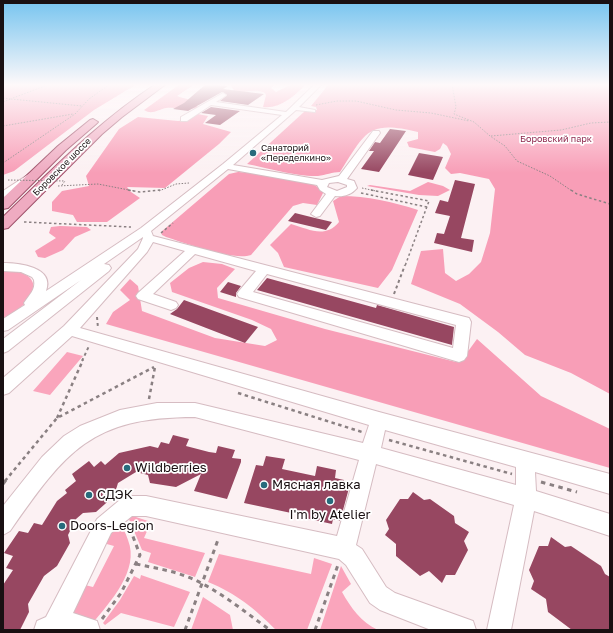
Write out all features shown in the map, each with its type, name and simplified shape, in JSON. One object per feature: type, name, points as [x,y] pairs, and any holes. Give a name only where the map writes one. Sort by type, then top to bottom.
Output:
[{"type":"main road","name":"Боровское шоссе","points":[[3,205],[70,141],[104,114]]},
{"type":"main road","name":"Боровское шоссе","points":[[3,225],[97,133],[120,114]]},
{"type":"street","points":[[184,119],[193,114]]},
{"type":"street","points":[[8,322],[104,259],[150,234],[226,166],[289,114]]},
{"type":"street","points":[[341,180],[376,133]]},
{"type":"street","points":[[226,166],[324,183],[330,180],[341,180],[348,182],[351,188],[343,193],[332,193],[323,188],[324,183]]},
{"type":"street","points":[[3,195],[37,172]]},
{"type":"street","points":[[316,214],[332,193]]},
{"type":"street","points":[[3,388],[68,330],[143,250],[150,234]]},
{"type":"street","points":[[3,334],[46,302],[126,247],[150,234],[193,250],[464,322],[459,356],[244,294],[264,269]]},
{"type":"street","points":[[3,347],[111,264],[126,247]]},
{"type":"street","points":[[170,305],[143,296],[193,250]]},
{"type":"street","points":[[3,268],[16,267],[32,270],[42,281],[38,294],[8,322]]},
{"type":"street","points":[[68,330],[380,420],[610,484]]},
{"type":"street","points":[[3,524],[37,477],[56,454],[90,429],[128,415],[148,412],[195,410],[371,454],[526,498],[610,525]]},
{"type":"street","points":[[344,550],[380,420]]},
{"type":"street","points":[[499,630],[526,498],[525,460]]},
{"type":"street","points":[[51,627],[104,526],[128,506],[146,506],[344,550],[354,557],[378,595],[388,602],[464,630]]},
{"type":"street","points":[[51,627],[73,624],[93,627]]},
{"type":"path","points":[[3,126],[75,114]]},
{"type":"path","points":[[3,164],[75,114]]},
{"type":"path","points":[[434,114],[474,122]]},
{"type":"path","points":[[454,114],[474,122],[490,136],[505,146],[517,161],[550,176],[577,194],[610,204]]},
{"type":"path","points":[[490,136],[561,130],[591,123],[610,122]]},
{"type":"path","points":[[8,180],[65,181],[62,185]]},
{"type":"path","points":[[56,187],[62,185],[98,184],[140,192],[158,191],[176,184],[191,183]]},
{"type":"path","points":[[351,188],[427,207]]},
{"type":"path","points":[[351,188],[429,201],[391,302]]},
{"type":"path","points":[[20,221],[150,234]]},
{"type":"path","points":[[3,484],[57,418],[98,330],[97,315]]},
{"type":"path","points":[[57,418],[154,367],[160,356]]},
{"type":"path","points":[[93,627],[121,593],[140,555],[122,510]]},
{"type":"path","points":[[185,630],[224,524]]},
{"type":"path","points":[[315,630],[344,550]]},
{"type":"path","points":[[136,564],[163,569],[192,579],[225,597],[270,630]]},
{"type":"shaded area","points":[[3,271],[18,272],[27,276],[31,279],[34,288],[26,303],[3,321]]},
{"type":"shaded area","points":[[67,352],[83,356],[50,395],[33,391]]},
{"type":"shaded area","points":[[130,515],[151,522],[144,538],[205,553],[195,577],[148,562],[151,553],[142,550],[129,519]]},
{"type":"shaded area","points":[[113,521],[121,526],[126,534],[131,551],[130,563],[127,574],[121,585],[107,606],[92,624],[73,616],[70,608],[81,584],[93,587],[114,546],[103,543]]},
{"type":"shaded area","points":[[219,554],[311,574],[314,558],[332,564],[307,630],[276,630],[245,602],[228,591],[208,582]]},
{"type":"shaded area","points":[[341,566],[351,584],[342,592],[357,614],[366,623],[378,630],[320,630]]},
{"type":"shaded area","points":[[141,575],[190,592],[174,627],[121,613],[105,625],[103,623],[120,600],[134,576],[140,579]]},
{"type":"shaded area","points":[[203,597],[230,615],[233,630],[191,630]]},
{"type":"green space","points":[[3,114],[89,114],[14,171],[3,175]]},
{"type":"green space","points":[[198,114],[208,116],[203,124],[231,132],[219,144],[165,188],[127,187],[131,192],[140,198],[107,222],[77,222],[73,215],[52,211],[52,202],[62,191],[89,186],[86,176],[119,129],[138,117],[178,121],[186,120]]},
{"type":"green space","name":"Боровский парк","points":[[302,114],[610,114],[610,394],[571,373],[525,355],[498,332],[460,304],[411,284],[421,251],[443,249],[445,273],[456,281],[469,274],[481,262],[490,233],[495,189],[489,179],[460,173],[451,174],[445,168],[451,154],[447,146],[443,143],[440,149],[435,152],[409,147],[407,142],[418,139],[418,132],[388,128],[378,129],[370,132],[363,139],[340,172],[310,176],[292,174],[247,164]]},
{"type":"green space","points":[[238,172],[253,173],[311,183],[324,191],[317,205],[303,203],[293,206],[251,255],[233,256],[221,254],[162,235],[161,232],[229,174]]},
{"type":"green space","points":[[428,182],[443,186],[450,190],[438,196],[419,195],[367,186],[370,185],[410,191]]},
{"type":"green space","points":[[341,196],[380,200],[418,210],[392,270],[378,288],[284,267],[278,253],[270,245],[291,224],[316,231],[328,230],[334,227],[339,222],[333,201]]},
{"type":"green space","points":[[51,227],[87,227],[91,230],[75,237],[63,250],[45,258],[38,257],[35,251],[56,238],[49,233]]},
{"type":"green space","points":[[203,262],[222,264],[235,269],[217,288],[218,298],[325,329],[456,362],[469,350],[477,339],[541,396],[610,429],[610,468],[106,324],[113,312],[130,300],[120,290],[130,279],[138,286],[142,311],[215,338],[265,346],[277,340],[271,329],[252,320],[172,292],[170,283],[189,268]]},
{"type":"building","points":[[205,114],[236,114],[220,125],[205,123],[216,115]]},
{"type":"building","points":[[390,129],[406,131],[379,172],[361,169],[374,151],[369,151],[375,142],[380,143]]},
{"type":"building","points":[[419,153],[443,157],[433,180],[408,175]]},
{"type":"building","points":[[455,180],[475,184],[461,238],[474,240],[472,252],[434,243],[437,233],[444,234],[450,216],[435,213],[440,200],[448,202]]},
{"type":"building","points":[[295,213],[332,222],[326,230],[288,221]]},
{"type":"building","points":[[267,278],[376,308],[377,305],[454,327],[452,345],[257,290]]},
{"type":"building","points":[[228,282],[241,286],[236,293],[236,297],[220,292]]},
{"type":"building","points":[[184,300],[258,327],[245,343],[170,314],[177,309]]},
{"type":"building","points":[[173,435],[189,439],[186,446],[209,452],[216,453],[218,446],[235,450],[232,458],[241,459],[241,462],[227,499],[194,491],[201,474],[176,487],[150,483],[148,475],[136,472],[118,483],[114,496],[96,512],[83,513],[76,519],[68,535],[70,543],[57,566],[44,576],[28,604],[29,612],[20,630],[3,630],[3,585],[13,570],[6,568],[13,556],[4,553],[19,531],[28,533],[34,523],[42,525],[57,501],[67,493],[65,490],[76,481],[72,474],[89,461],[94,467],[101,461],[105,465],[119,453],[150,446],[158,448],[161,442],[169,444]]},
{"type":"building","points":[[266,456],[285,459],[282,469],[315,476],[317,466],[336,470],[335,478],[344,480],[343,487],[349,488],[340,521],[333,519],[332,524],[296,516],[296,514],[244,503],[256,465],[263,466]]},
{"type":"building","points":[[413,492],[424,500],[430,499],[454,516],[455,523],[469,532],[464,541],[468,550],[455,575],[446,575],[442,583],[429,571],[420,576],[396,556],[396,544],[385,535],[389,529],[386,520],[400,499],[408,499]]},
{"type":"building","points":[[551,537],[565,547],[571,546],[601,566],[605,574],[610,577],[610,630],[572,630],[548,612],[546,599],[531,589],[534,581],[529,570],[539,546],[548,546]]},
{"type":"place","name":"Санаторий «Переделкино»","points":[[253,153]]},
{"type":"place","name":"Wildberries","points":[[127,468]]},
{"type":"place","name":"Мясная лавка","points":[[264,485]]},
{"type":"place","name":"СДЭК","points":[[89,495]]},
{"type":"place","name":"I'm by Atelier","points":[[330,501]]},
{"type":"place","name":"Doors-Legion","points":[[62,526]]}]
